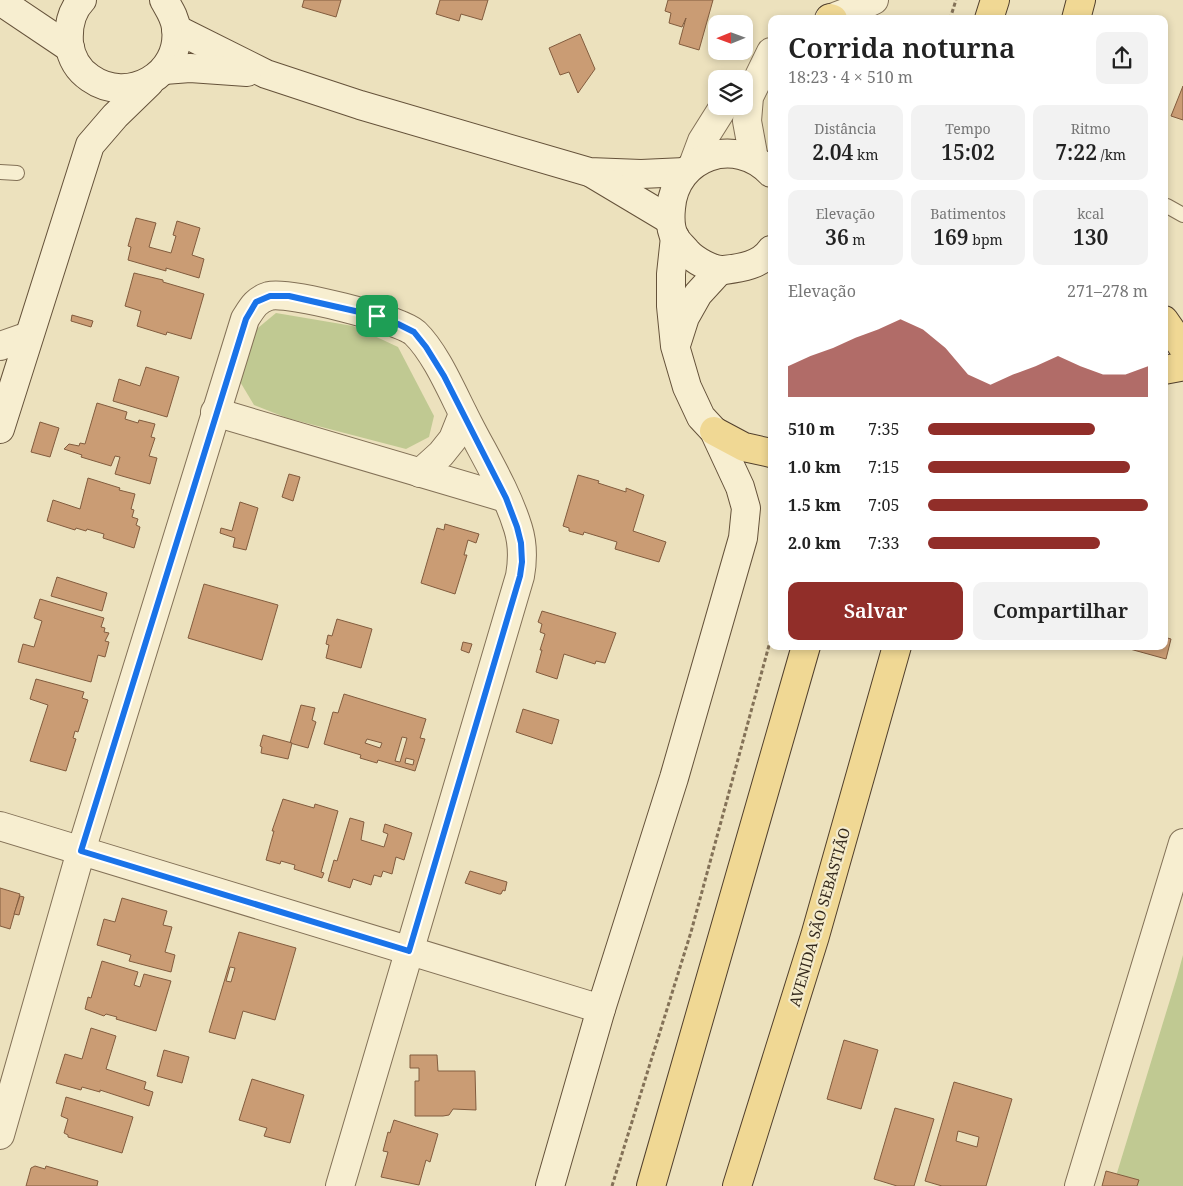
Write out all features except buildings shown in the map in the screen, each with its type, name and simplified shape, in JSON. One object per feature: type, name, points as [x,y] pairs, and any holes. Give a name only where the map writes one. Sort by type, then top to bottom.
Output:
[{"type":"main road","points":[[991,15],[995,0]]},
{"type":"main road","points":[[1077,15],[1082,0]]},
{"type":"main road","points":[[1168,333],[1176,359]]},
{"type":"main road","points":[[714,431],[744,447],[768,452]]},
{"type":"main road","points":[[651,1186],[805,650]]},
{"type":"main road","name":"AVENIDA SÃO SEBASTIÃO","points":[[737,1186],[815,936],[896,650]]},
{"type":"street","points":[[82,0],[71,19],[68,34],[70,48],[80,71],[96,83],[110,88],[130,89],[156,76],[190,68],[224,69],[266,74]]},
{"type":"street","points":[[1,422],[90,146],[115,116],[156,76],[174,51],[176,29],[172,13],[164,0]]},
{"type":"street","points":[[841,15],[874,0]]},
{"type":"street","points":[[0,2],[70,48]]},
{"type":"street","points":[[176,29],[266,74],[360,105],[590,172],[641,174],[689,168],[712,155],[733,153],[763,166]]},
{"type":"street","points":[[752,70],[768,55]]},
{"type":"street","points":[[753,89],[768,58]]},
{"type":"street","points":[[550,1186],[602,1009],[674,778],[743,538],[746,508],[740,487],[714,431],[701,417],[687,387],[675,346],[671,290],[672,194],[689,168],[702,141],[718,115]]},
{"type":"street","points":[[748,115],[748,121],[763,166]]},
{"type":"street","points":[[590,172],[672,229],[694,260],[720,270],[746,268],[768,254]]},
{"type":"street","points":[[675,346],[686,317],[698,294],[720,270]]},
{"type":"street","points":[[0,1135],[81,851],[215,412],[246,319],[256,302],[270,296],[289,296],[377,316],[414,332],[426,347],[506,498],[521,543],[522,562],[520,576],[340,1186]]},
{"type":"street","points":[[0,346],[29,336]]},
{"type":"street","points":[[1168,348],[1176,359]]},
{"type":"street","points":[[215,412],[506,498]]},
{"type":"street","points":[[420,473],[441,454],[453,439],[463,414]]},
{"type":"street","points":[[0,826],[602,1009]]},
{"type":"street","points":[[1079,1186],[1183,843]]},
{"type":"lane","points":[[0,172],[17,173]]},
{"type":"lane","points":[[1168,207],[1183,215]]},
{"type":"path","points":[[951,15],[956,0]]},
{"type":"path","points":[[612,1186],[690,932],[768,649]]},
{"type":"green space","points":[[276,313],[353,326],[398,347],[434,416],[429,437],[406,449],[287,418],[254,405],[239,380],[253,332]]},
{"type":"green space","points":[[1183,955],[1183,1186],[1113,1186],[1177,977]]},
{"type":"route","points":[[270,296],[289,296],[377,316],[414,332],[444,376],[506,498],[521,543],[522,562],[520,576],[409,951],[81,851],[215,412],[246,319],[256,302],[270,296]]}]
